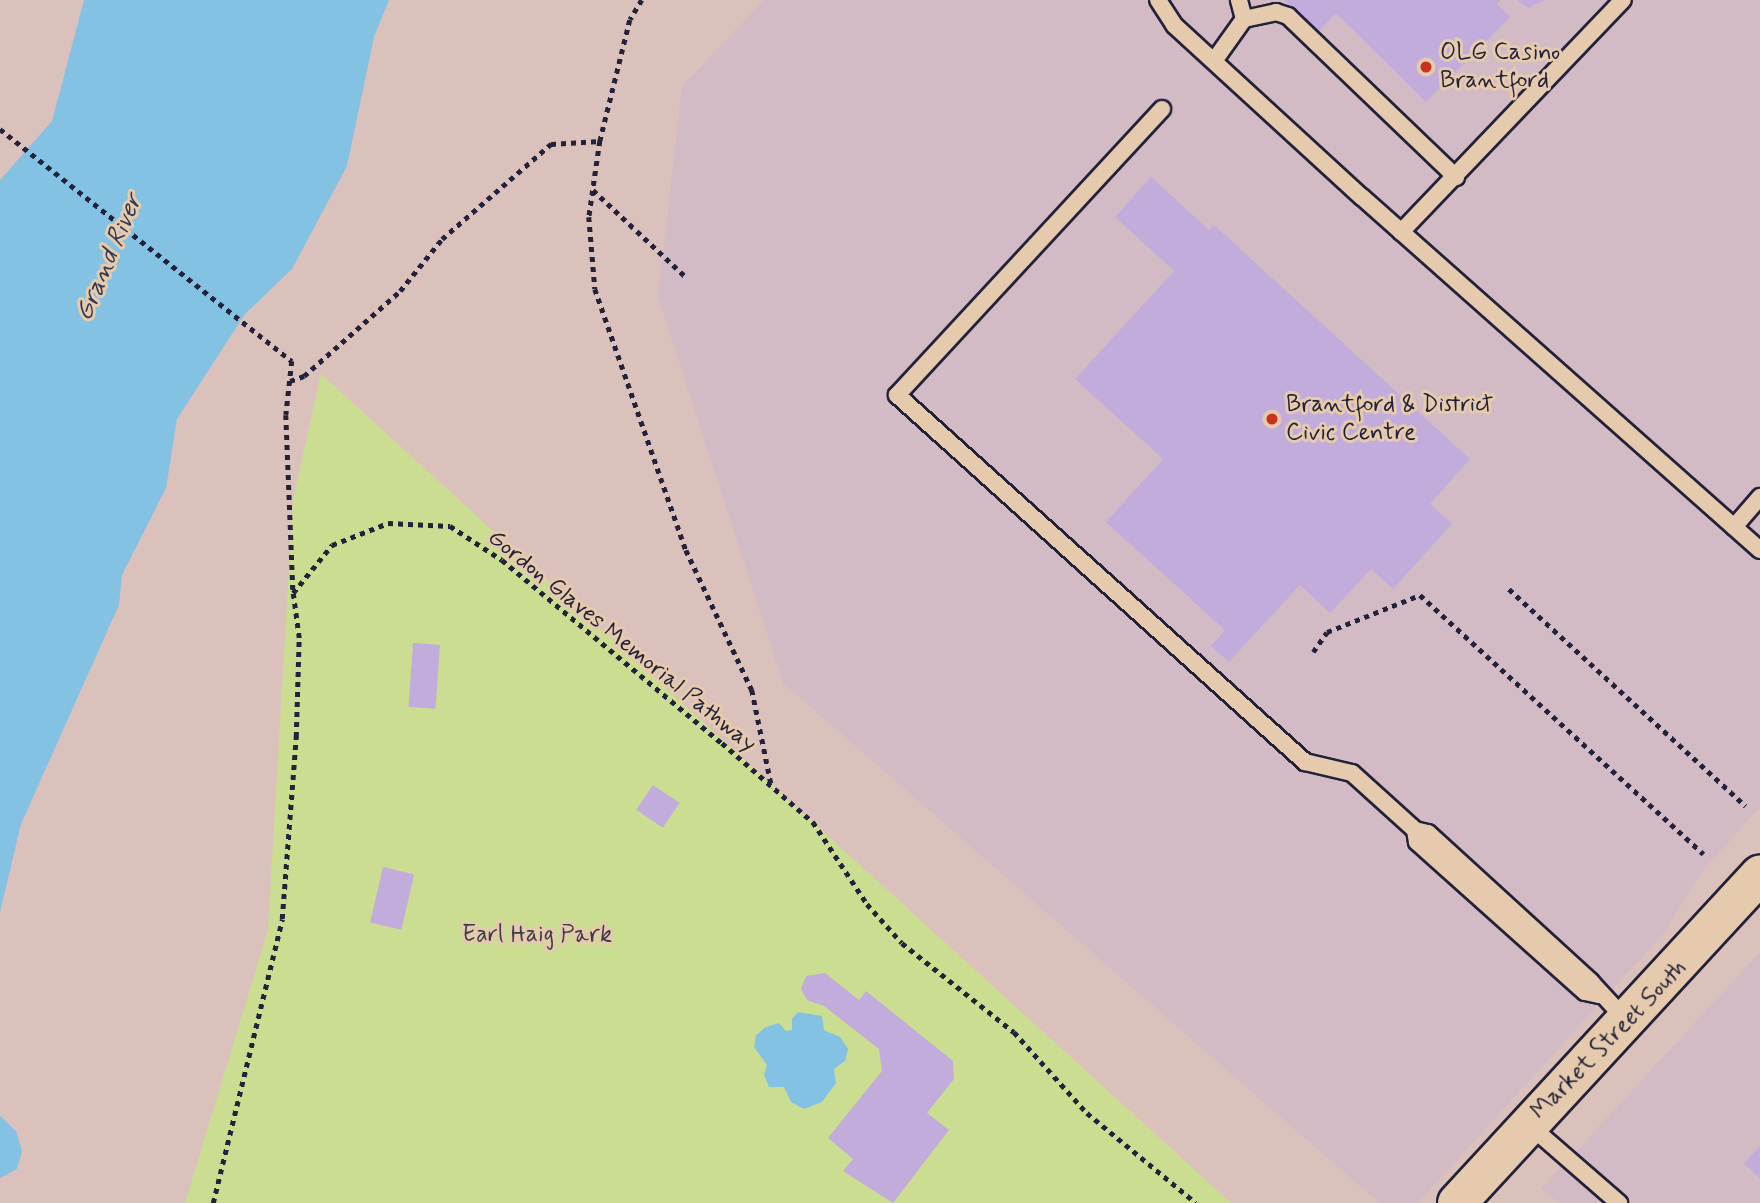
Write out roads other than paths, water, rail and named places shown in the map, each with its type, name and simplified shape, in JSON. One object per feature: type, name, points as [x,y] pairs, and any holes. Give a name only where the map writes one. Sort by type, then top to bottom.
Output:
[{"type":"street","name":"Market Street South","points":[[1457,1203],[1760,875]]},
{"type":"lane","points":[[1158,0],[1174,25],[1401,232],[1760,550]]},
{"type":"lane","points":[[1239,0],[1244,19]]},
{"type":"lane","points":[[1401,232],[1623,0]]},
{"type":"lane","points":[[1214,61],[1244,19],[1276,12],[1288,16],[1456,177]]},
{"type":"lane","points":[[1162,109],[897,395],[1306,762],[1352,774],[1415,831],[1428,833],[1591,982],[1599,995],[1627,1021]]},
{"type":"lane","points":[[1734,527],[1760,497]]},
{"type":"lane","points":[[1528,1124],[1619,1203]]},
{"type":"water","name":"Grand River","points":[[84,0],[389,0],[374,37],[347,166],[292,269],[245,314],[177,419],[166,488],[122,575],[119,605],[21,824],[0,912],[0,180],[52,121]]},
{"type":"water","points":[[798,1012],[822,1016],[824,1030],[840,1037],[848,1049],[845,1061],[834,1069],[836,1083],[822,1102],[804,1109],[791,1102],[784,1087],[769,1087],[764,1075],[767,1065],[754,1047],[756,1035],[766,1027],[779,1023],[786,1031],[792,1030],[792,1019]]},
{"type":"water","points":[[0,1116],[16,1131],[22,1151],[17,1169],[0,1178]]},
{"type":"place","name":"OLG Casino Brantford","points":[[1426,67]]},
{"type":"place","name":"Brantford & District Civic Centre","points":[[1272,419]]},
{"type":"park label","name":"Earl Haig Park","points":[[537,935]]}]
